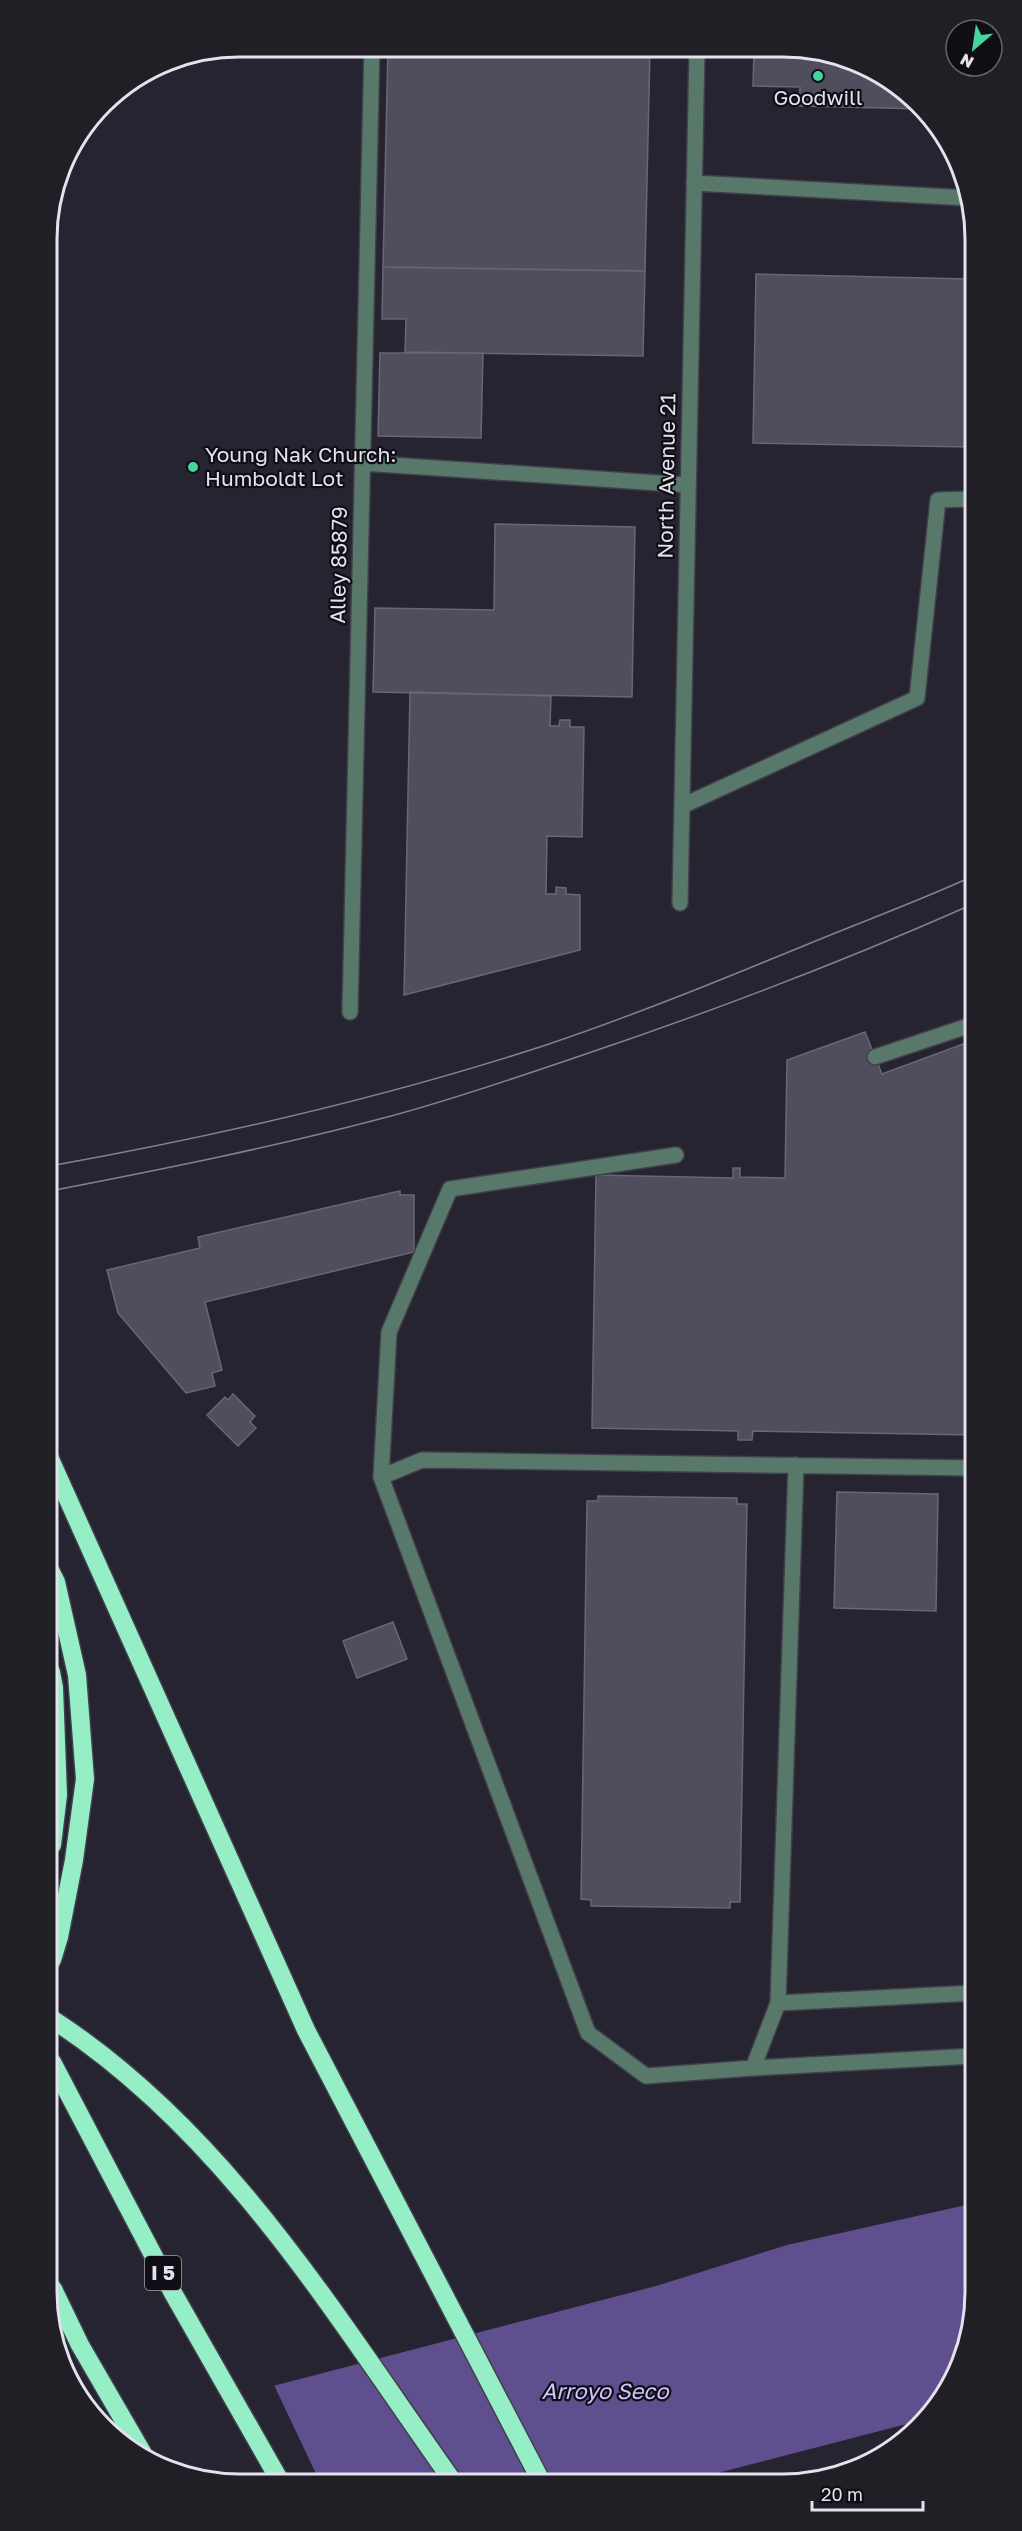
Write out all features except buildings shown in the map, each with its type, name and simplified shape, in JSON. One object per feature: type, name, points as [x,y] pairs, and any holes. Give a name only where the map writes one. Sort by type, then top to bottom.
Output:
[{"type":"highway","points":[[57,1475],[306,2030],[537,2474]]},
{"type":"highway","points":[[57,1587],[76,1675],[85,1779],[74,1860],[57,1946]]},
{"type":"highway","points":[[57,1768],[57,1803]]},
{"type":"highway","points":[[57,2022],[88,2042],[140,2085],[187,2130],[236,2183],[282,2241],[448,2474]]},
{"type":"highway","name":"I 5","points":[[57,2072],[173,2293],[276,2474]]},
{"type":"highway","points":[[58,2298],[80,2345],[136,2442]]},
{"type":"street","name":"Alley 85879","points":[[350,1012],[372,57]]},
{"type":"street","name":"North Avenue 21","points":[[680,903],[697,57]]},
{"type":"street","points":[[694,183],[960,198]]},
{"type":"street","points":[[362,463],[688,485]]},
{"type":"street","points":[[682,806],[917,698],[938,500],[965,499]]},
{"type":"street","points":[[875,1057],[965,1027]]},
{"type":"street","points":[[676,1155],[450,1189],[389,1332],[381,1478],[588,2033],[646,2076],[965,2056]]},
{"type":"street","points":[[381,1478],[422,1460],[965,1468]]},
{"type":"street","points":[[753,2068],[778,2003],[796,1465]]},
{"type":"street","points":[[778,2003],[965,1993]]},
{"type":"water","name":"Arroyo Seco","points":[[965,2205],[965,2304],[962,2328],[951,2362],[941,2383],[909,2423],[713,2474],[227,2474],[203,2471],[169,2460],[148,2450],[117,2427],[656,2286],[787,2245]]},
{"type":"pier","points":[[273,2383],[316,2474],[227,2474],[203,2471],[169,2460],[148,2450],[114,2424]]},
{"type":"tram line","points":[[57,1165],[238,1129],[362,1099],[546,1045],[649,1008],[965,880]]},
{"type":"tram line","points":[[57,1190],[178,1166],[306,1137],[391,1116],[461,1095],[531,1073],[727,1004],[965,908]]},
{"type":"place","name":"Goodwill","points":[[818,76]]},
{"type":"place","name":"Young Nak Church: Humboldt Lot","points":[[193,467]]}]
